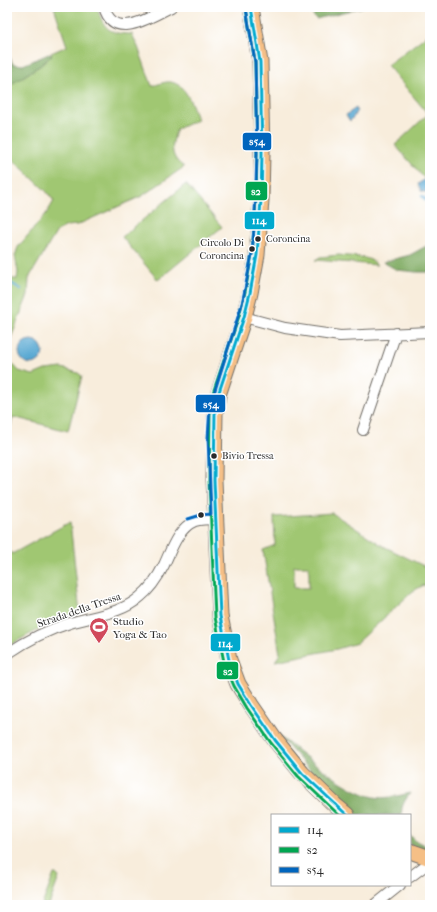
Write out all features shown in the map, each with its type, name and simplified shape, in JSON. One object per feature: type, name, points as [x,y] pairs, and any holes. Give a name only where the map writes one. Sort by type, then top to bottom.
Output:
[{"type":"main road","points":[[251,7],[260,62],[262,189],[257,255],[244,317],[215,407],[213,438],[220,616],[227,653],[235,676],[251,705],[288,756],[319,790],[346,814]]},
{"type":"main road","points":[[411,851],[430,858]]},
{"type":"street","points":[[104,7],[109,18],[123,26],[132,24],[171,7]]},
{"type":"street","points":[[244,317],[285,328],[340,336],[430,332]]},
{"type":"street","points":[[363,430],[396,333]]},
{"type":"street","name":"Strada della Tressa","points":[[7,654],[25,643],[56,628],[115,611],[135,602],[154,581],[161,570],[174,542],[185,528],[195,521],[216,519]]},
{"type":"street","points":[[411,876],[430,862]]},
{"type":"street","points":[[375,905],[399,886]]},
{"type":"green space","points":[[54,7],[97,7],[102,20],[108,29],[117,33],[132,34],[152,86],[171,82],[181,87],[194,109],[197,120],[177,129],[173,140],[174,155],[179,163],[184,167],[142,196],[77,225],[67,226],[57,231],[29,278],[28,295],[11,338],[8,359],[19,371],[33,375],[45,370],[62,368],[78,373],[82,376],[68,431],[13,417],[7,440],[7,277],[17,279],[18,272],[15,256],[18,247],[46,214],[54,201],[46,191],[7,154],[7,87],[41,65],[52,55],[51,53],[67,46]]},
{"type":"green space","points":[[306,7],[363,7],[316,19]]},
{"type":"green space","points":[[430,33],[430,172],[425,179],[395,145],[428,114],[387,65]]},
{"type":"green space","points":[[7,51],[13,64],[23,65],[51,53],[52,55],[41,65],[7,87]]},
{"type":"green space","points":[[186,184],[222,227],[158,280],[122,237]]},
{"type":"green space","points":[[430,244],[430,272],[397,270],[383,262],[410,255]]},
{"type":"green space","points":[[339,255],[365,258],[377,265],[315,260],[320,257]]},
{"type":"green space","points":[[332,513],[383,546],[430,569],[430,586],[424,585],[413,591],[357,643],[337,649],[275,661],[280,654],[263,550],[275,545],[274,517]],"holes":[[[294,566],[309,566],[309,588],[294,588]]]},
{"type":"green space","points":[[70,522],[80,613],[42,628],[7,647],[7,548],[12,554]]},
{"type":"green space","points":[[278,735],[337,779],[363,793],[374,797],[383,798],[410,793],[405,800],[402,814],[355,814],[306,766]]},
{"type":"green space","points":[[411,836],[416,841],[430,848],[430,852],[411,845]]},
{"type":"green space","points":[[54,874],[59,877],[49,905],[42,905]]},
{"type":"water","points":[[356,108],[357,110],[350,121],[346,115]]},
{"type":"water","points":[[425,179],[430,180],[429,193],[421,191],[418,184]]},
{"type":"water","points":[[31,340],[39,344],[43,352],[39,360],[31,364],[23,360],[19,352],[23,344]]},
{"type":"waterway","points":[[422,196],[430,204]]},
{"type":"waterway","points":[[7,281],[21,289]]},
{"type":"transit line","name":"114","points":[[251,7],[260,62],[262,153],[261,200],[257,255],[250,293],[244,317],[218,395],[215,412],[214,480],[220,616],[229,660],[238,684],[251,705],[275,740],[302,773],[346,814]]},
{"type":"transit line","name":"s2","points":[[246,8],[255,62],[257,153],[256,200],[252,254],[245,292],[239,316],[213,393],[210,412],[209,480],[215,617],[224,662],[234,686],[247,708],[271,743],[298,776],[338,814]]},
{"type":"transit line","name":"s54","points":[[188,519],[211,514],[208,438],[210,406],[242,304],[252,254],[257,153],[255,62],[246,8]]},
{"type":"place","name":"Coroncina","points":[[258,239]]},
{"type":"place","name":"Circolo Di Coroncina","points":[[252,249]]},
{"type":"place","name":"Bivio Tressa","points":[[214,456]]},
{"type":"place","name":"Studio Yoga & Tao","points":[[99,644]]}]
